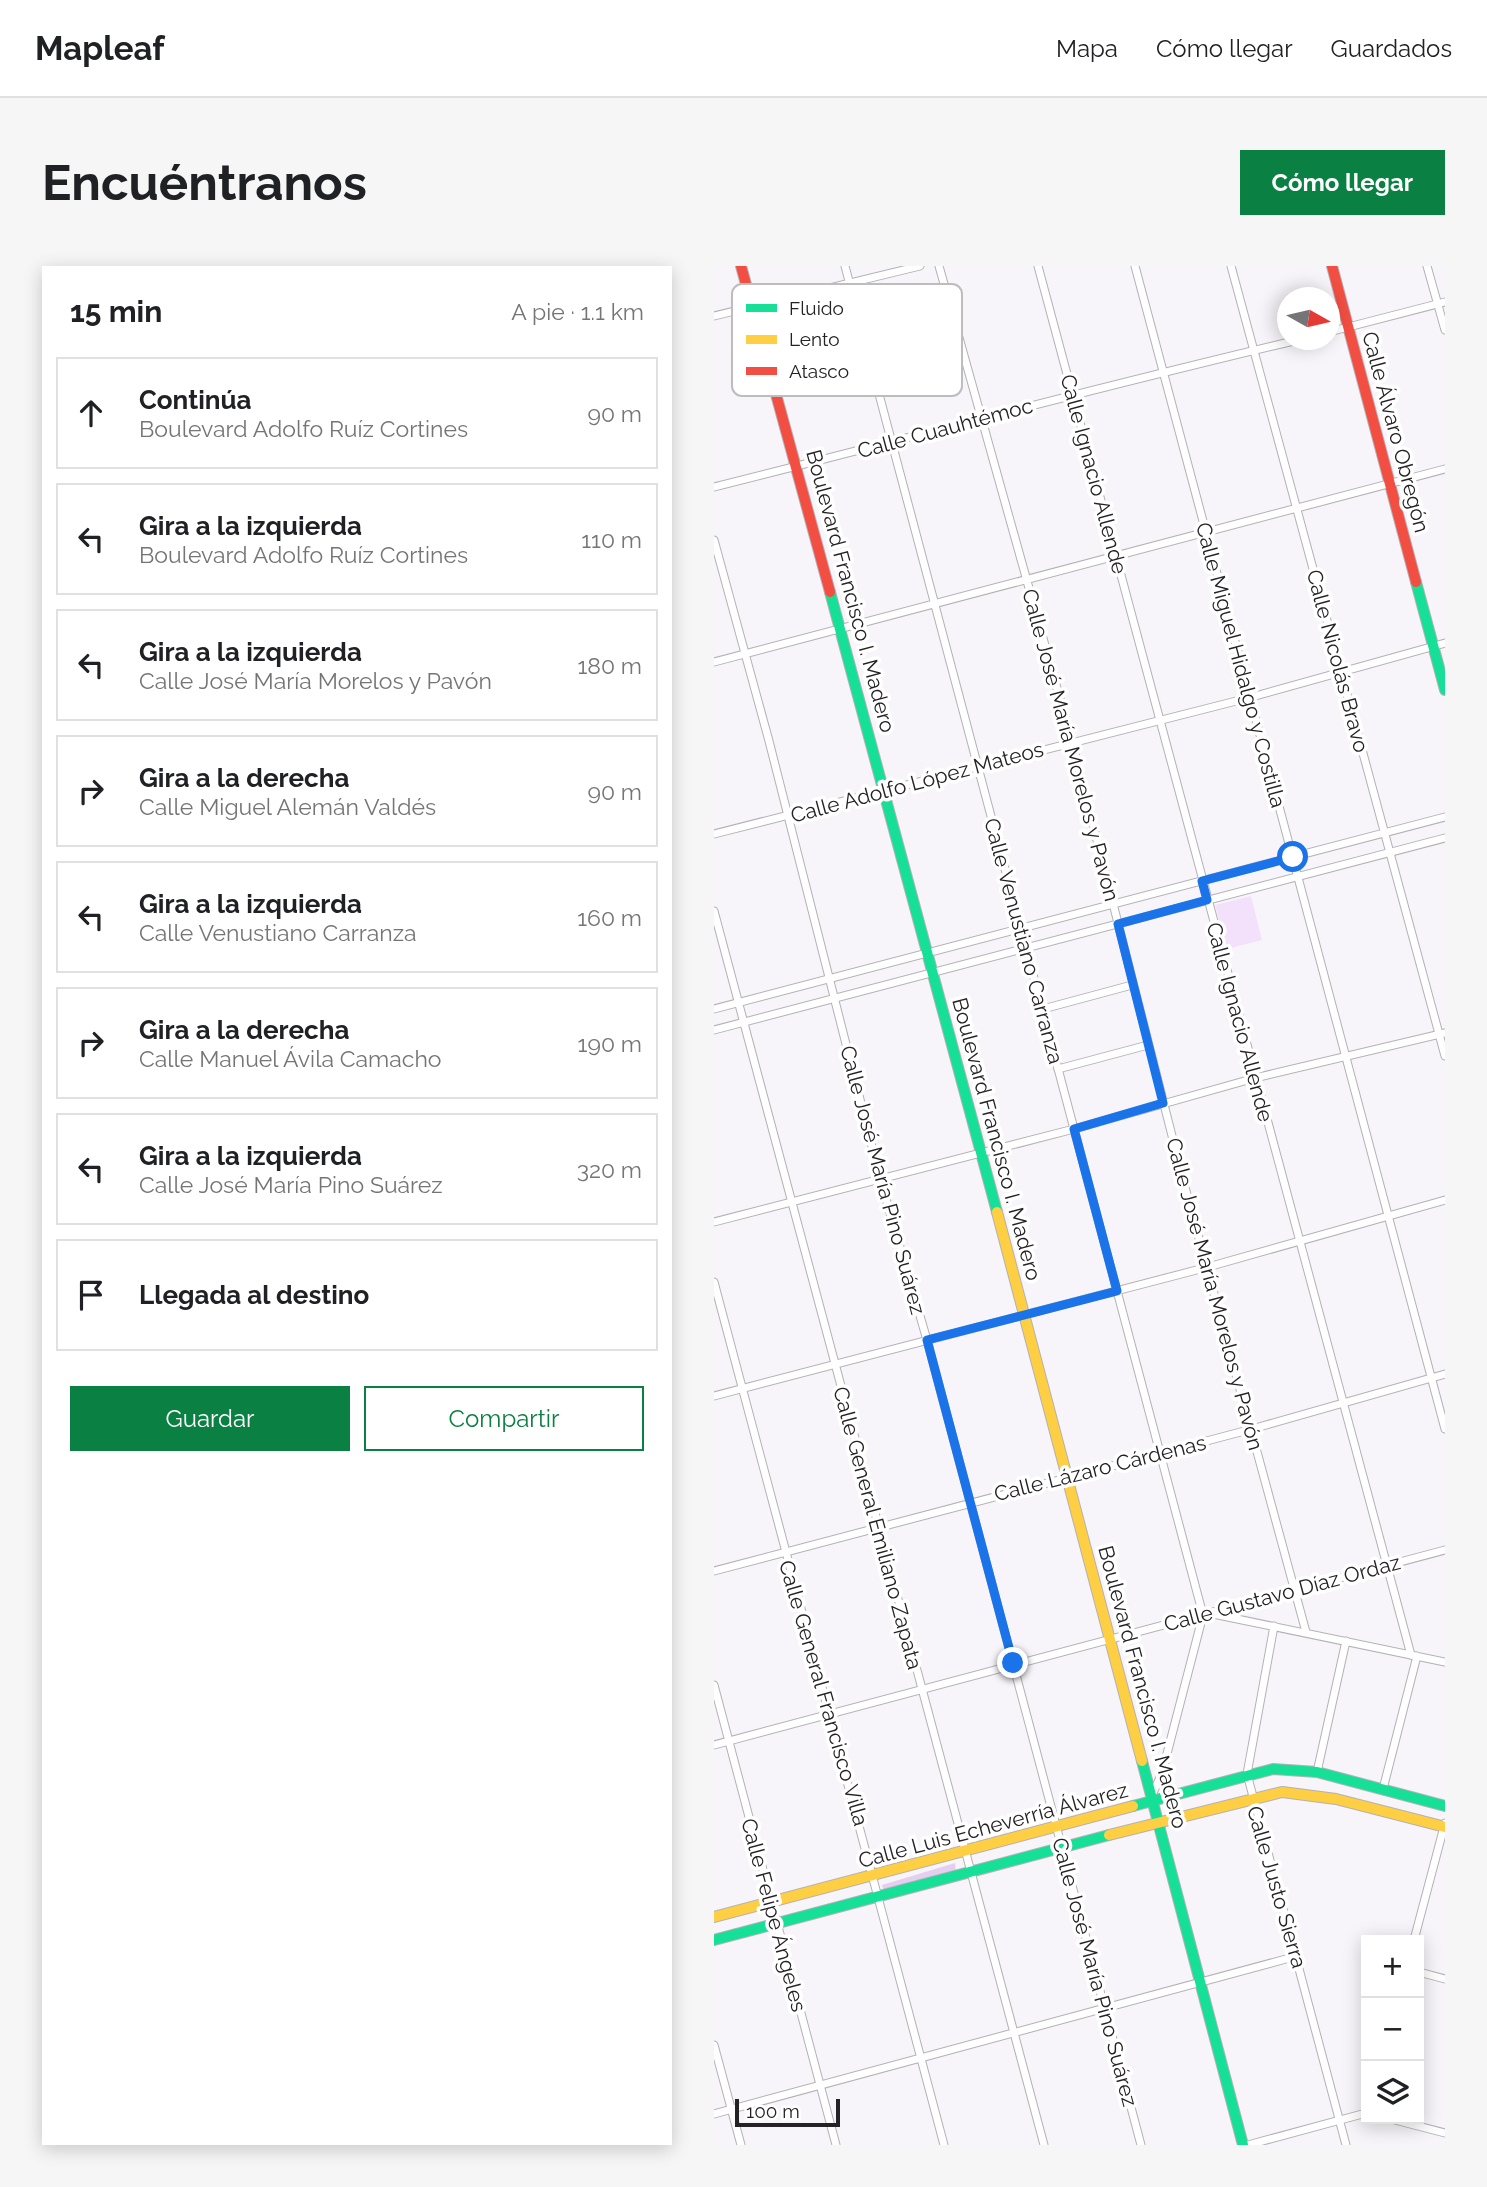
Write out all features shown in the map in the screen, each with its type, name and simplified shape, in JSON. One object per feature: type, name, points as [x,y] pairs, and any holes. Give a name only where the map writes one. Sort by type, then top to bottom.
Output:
[{"type":"street","name":"Boulevard Francisco I. Madero","points":[[741,266],[746,284]]},
{"type":"street","name":"Calle Venustiano Carranza","points":[[845,266],[850,284]]},
{"type":"street","points":[[854,284],[920,266]]},
{"type":"street","name":"Calle José María Morelos y Pavón","points":[[939,266],[944,284]]},
{"type":"street","name":"Calle Ignacio Allende","points":[[1038,266],[1387,1566],[1414,1656]]},
{"type":"street","name":"Calle Miguel Hidalgo y Costilla","points":[[1135,266],[1445,1429]]},
{"type":"street","name":"Calle Nicolás Bravo","points":[[1231,266],[1442,1034],[1445,1056]]},
{"type":"street","name":"Calle Álvaro Obregón","points":[[1332,266],[1391,485],[1439,645],[1445,690]]},
{"type":"street","points":[[1427,266],[1441,303],[1445,330]]},
{"type":"street","points":[[1340,329],[1441,303]]},
{"type":"street","points":[[714,316],[732,312]]},
{"type":"street","name":"Calle Cuauhtémoc","points":[[714,487],[982,420],[1163,370],[1277,345]]},
{"type":"street","name":"Calle José María Morelos y Pavón","points":[[962,348],[1072,741],[1132,985],[1306,1632]]},
{"type":"street","name":"Boulevard Francisco I. Madero","points":[[778,396],[1160,1822],[1243,2145]]},
{"type":"street","name":"Calle Venustiano Carranza","points":[[880,396],[1160,1453],[1206,1614]]},
{"type":"street","points":[[714,662],[1445,470]]},
{"type":"street","name":"Calle José María Pino Suárez","points":[[714,540],[880,1178],[927,1340],[1141,2145]]},
{"type":"street","name":"Calle Adolfo López Mateos","points":[[714,834],[1248,698],[1439,645]]},
{"type":"street","points":[[714,1009],[1445,817]]},
{"type":"street","points":[[714,1030],[1445,838]]},
{"type":"street","name":"Calle General Emiliano Zapata","points":[[714,911],[1044,2145]]},
{"type":"street","points":[[1043,1009],[1132,985]]},
{"type":"street","points":[[714,1222],[1074,1129],[1255,1078],[1442,1034]]},
{"type":"street","points":[[1058,1069],[1148,1045]]},
{"type":"street","points":[[714,1396],[1208,1267],[1445,1200]]},
{"type":"street","name":"Calle General Francisco Villa","points":[[714,1282],[784,1550],[875,1877],[944,2145]]},
{"type":"street","name":"Calle Lázaro Cárdenas","points":[[714,1571],[784,1550],[1252,1429],[1445,1374]]},
{"type":"street","name":"Calle Gustavo Díaz Ordaz","points":[[714,1745],[1013,1663],[1445,1550]]},
{"type":"street","points":[[1152,1798],[1162,1773],[1206,1614],[1445,1662]]},
{"type":"street","name":"Calle Justo Sierra","points":[[1274,1626],[1247,1774],[1346,2145]]},
{"type":"street","points":[[1317,1772],[1346,1641]]},
{"type":"street","points":[[1383,1789],[1414,1656]]},
{"type":"street","name":"Calle Felipe Ángeles","points":[[714,1685],[836,2145]]},
{"type":"street","name":"Calle Luis Echeverría Álvarez","points":[[714,1917],[875,1877],[1152,1798],[1247,1774],[1285,1768],[1317,1772],[1445,1806]]},
{"type":"street","name":"Calle Luis Echeverría Álvarez","points":[[714,1940],[1060,1847],[1282,1792],[1302,1792],[1445,1825]]},
{"type":"street","points":[[1415,1935],[1445,1825]]},
{"type":"street","points":[[714,2114],[1297,1956]]},
{"type":"street","points":[[1424,1973],[1445,1979]]},
{"type":"street","points":[[714,2045],[741,2145]]},
{"type":"street","points":[[1248,2145],[1361,2114]]},
{"type":"street","points":[[1414,2124],[1445,2131]]},
{"type":"shaded area","points":[[1251,896],[1262,940],[1227,949],[1215,905]]},
{"type":"shaded area","points":[[955,1863],[956,1872],[884,1893],[882,1885]]},
{"type":"traffic: fast","points":[[1416,582],[1445,690]]},
{"type":"traffic: fast","points":[[830,592],[997,1212]]},
{"type":"traffic: fast","points":[[1142,1761],[1243,2145]]},
{"type":"traffic: fast","points":[[1133,1806],[1273,1769],[1317,1772],[1445,1806]]},
{"type":"traffic: fast","points":[[714,1940],[1109,1835]]},
{"type":"traffic: slow","points":[[997,1212],[1142,1761]]},
{"type":"traffic: slow","points":[[1109,1835],[1282,1792],[1336,1799],[1445,1827]]},
{"type":"traffic: slow","points":[[714,1917],[1133,1806]]},
{"type":"traffic: jam","points":[[741,266],[746,284]]},
{"type":"traffic: jam","points":[[1332,266],[1416,582]]},
{"type":"traffic: jam","points":[[776,396],[830,592]]},
{"type":"route","points":[[1013,1663],[927,1340],[1117,1291],[1074,1129],[1163,1103],[1118,924],[1207,900],[1202,881],[1293,857]]}]
